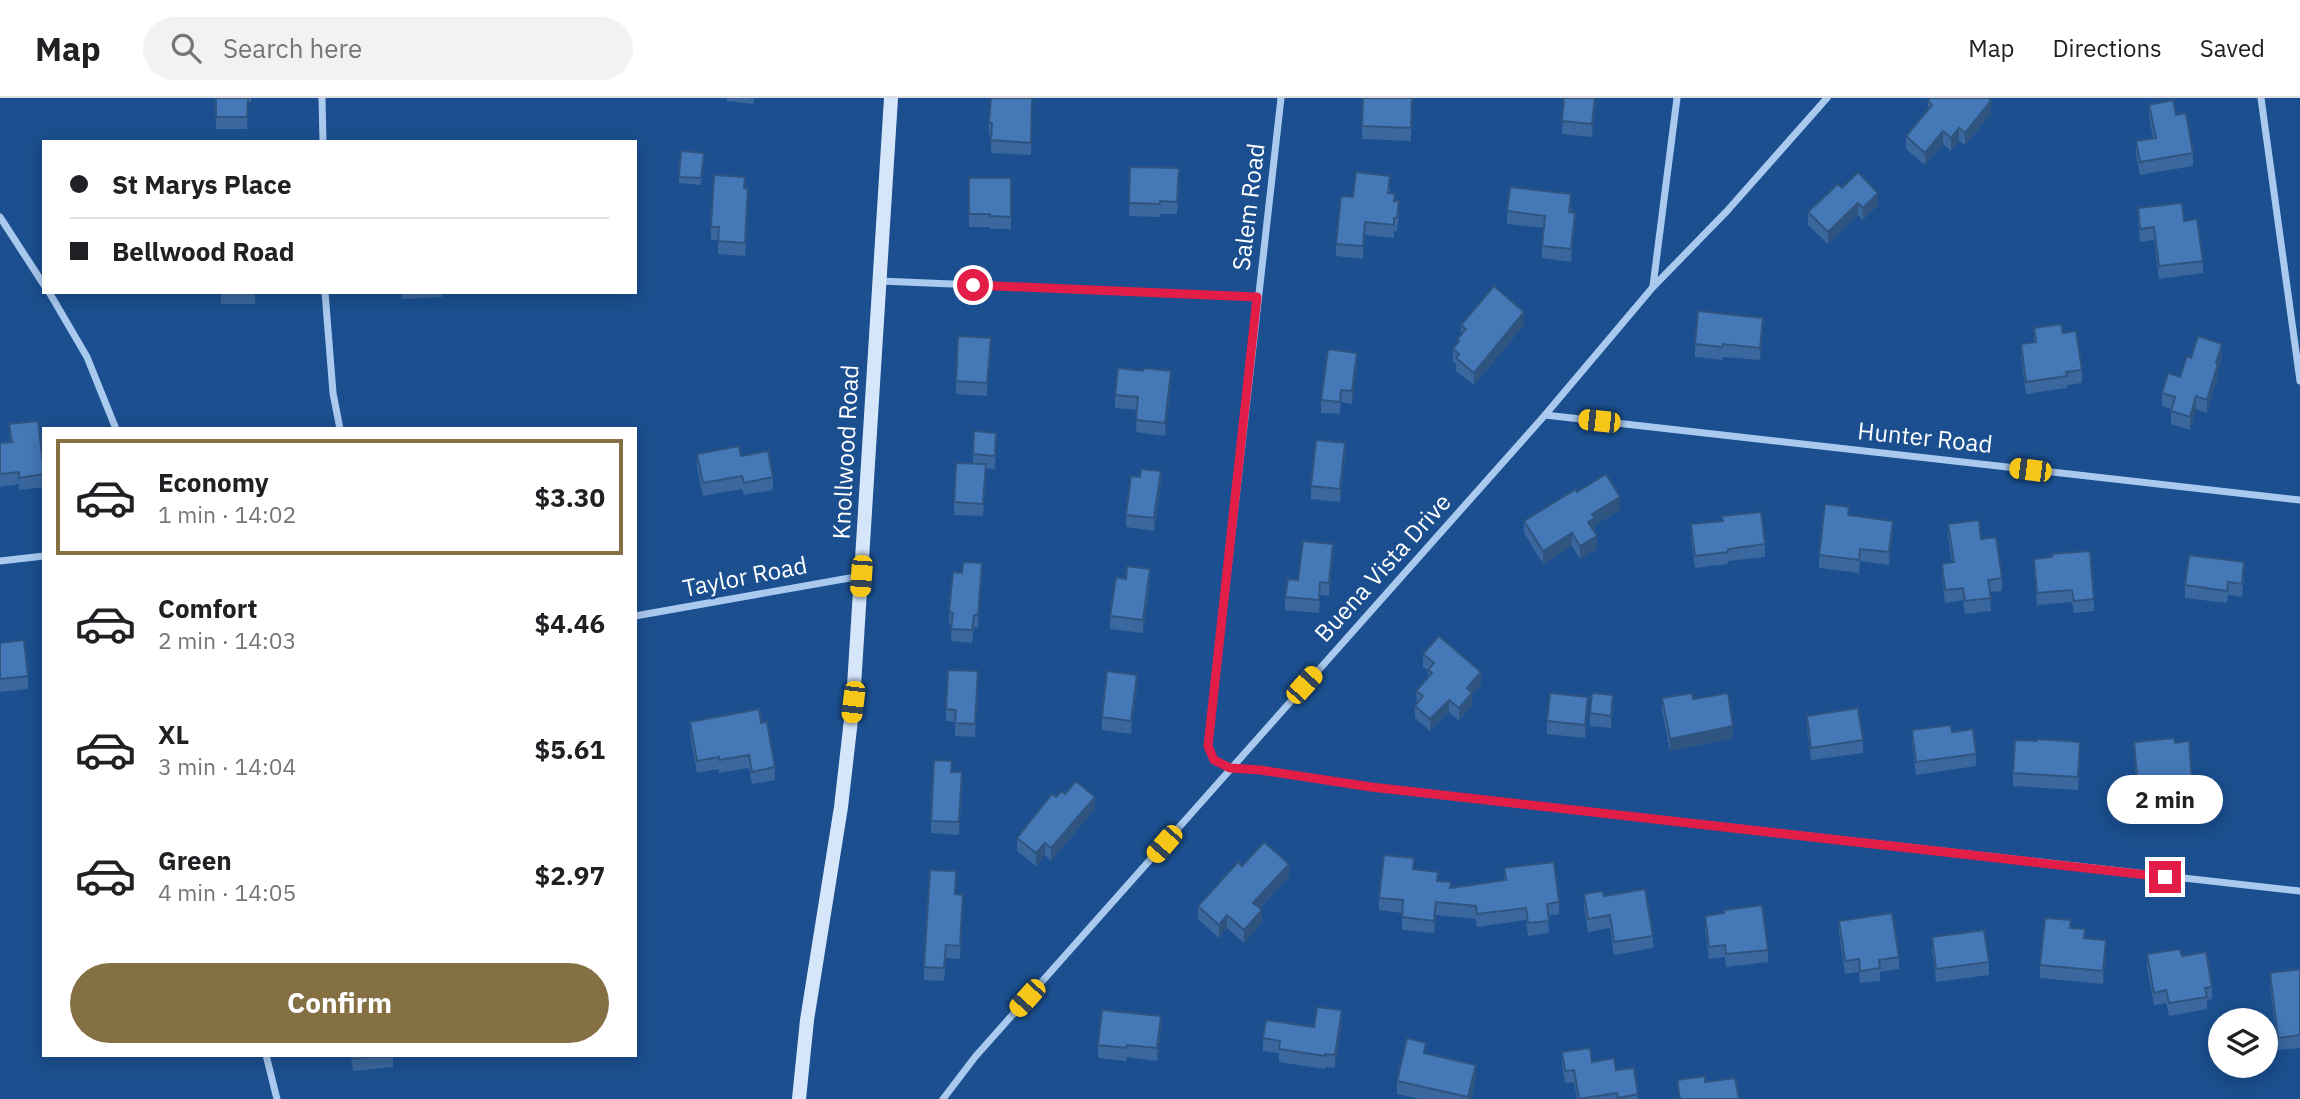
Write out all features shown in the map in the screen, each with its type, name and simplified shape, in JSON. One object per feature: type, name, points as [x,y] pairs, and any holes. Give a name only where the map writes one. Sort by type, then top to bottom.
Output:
[{"type":"main road","name":"Knollwood Road","points":[[799,1099],[807,1020],[842,794],[853,702],[891,98]]},
{"type":"street","points":[[322,98],[323,140]]},
{"type":"street","name":"Salem Road","points":[[1230,768],[1214,760],[1208,746],[1281,98]]},
{"type":"street","points":[[1653,287],[1677,98]]},
{"type":"street","name":"Buena Vista Drive","points":[[943,1099],[975,1057],[1545,415],[1653,287],[1727,211],[1827,98]]},
{"type":"street","points":[[2261,98],[2300,381]]},
{"type":"street","points":[[0,217],[42,282]]},
{"type":"street","points":[[879,281],[1257,297]]},
{"type":"street","points":[[50,294],[87,357],[115,427]]},
{"type":"street","points":[[325,294],[333,393],[340,427]]},
{"type":"street","name":"Hunter Road","points":[[1545,415],[2300,500]]},
{"type":"street","points":[[0,561],[42,556]]},
{"type":"street","name":"Taylor Road","points":[[637,616],[861,576]]},
{"type":"street","points":[[1230,768],[1384,788],[2300,891]]},
{"type":"street","points":[[266,1057],[277,1099]]},
{"type":"building","points":[[216,98],[248,98],[247,117],[216,117]]},
{"type":"building","points":[[991,98],[1032,98],[1031,143],[991,140]]},
{"type":"building","points":[[1363,98],[1412,98],[1411,128],[1362,126]]},
{"type":"building","points":[[1564,98],[1595,98],[1592,124],[1562,121]]},
{"type":"building","points":[[1930,98],[1988,98],[1991,101],[1965,133],[1959,128],[1951,138],[1943,131],[1925,153],[1906,136],[1932,105],[1928,101]]},
{"type":"building","points":[[2173,100],[2176,115],[2186,113],[2193,153],[2140,162],[2136,141],[2156,138],[2149,105]]},
{"type":"building","points":[[681,151],[704,153],[701,178],[679,177]]},
{"type":"building","points":[[1130,167],[1179,168],[1177,202],[1129,203]]},
{"type":"building","points":[[1356,172],[1390,176],[1388,193],[1395,194],[1394,201],[1399,201],[1397,218],[1394,218],[1394,225],[1365,222],[1363,246],[1336,244],[1341,196],[1353,197]]},
{"type":"building","points":[[1858,172],[1878,193],[1863,208],[1858,203],[1828,232],[1808,212],[1838,184],[1842,188]]},
{"type":"building","points":[[714,175],[745,177],[744,188],[748,188],[745,243],[718,241],[719,227],[711,227]]},
{"type":"building","points":[[969,178],[1011,178],[1011,217],[969,214]]},
{"type":"building","points":[[1510,187],[1571,194],[1569,212],[1575,213],[1571,249],[1542,246],[1545,216],[1507,211]]},
{"type":"building","points":[[2182,203],[2184,221],[2197,219],[2203,261],[2159,266],[2154,227],[2140,229],[2138,208]]},
{"type":"building","points":[[1494,286],[1524,312],[1474,373],[1456,358],[1459,354],[1453,349],[1466,329],[1461,325]]},
{"type":"building","points":[[1698,311],[1763,318],[1760,348],[1695,344]]},
{"type":"building","points":[[2061,324],[2063,333],[2076,331],[2082,370],[2066,372],[2067,376],[2026,382],[2021,344],[2036,342],[2034,328]]},
{"type":"building","points":[[958,336],[991,338],[987,383],[956,381]]},
{"type":"building","points":[[2198,336],[2222,344],[2207,400],[2196,396],[2190,417],[2171,411],[2175,397],[2162,393],[2168,373],[2180,377],[2187,356],[2191,358]]},
{"type":"building","points":[[1328,349],[1357,353],[1352,391],[1341,390],[1340,402],[1321,400]]},
{"type":"building","points":[[1118,368],[1171,371],[1165,423],[1136,420],[1138,397],[1115,395]]},
{"type":"building","points":[[38,421],[42,474],[19,478],[19,472],[0,474],[0,443],[12,442],[9,424]]},
{"type":"building","points":[[974,431],[996,433],[995,456],[973,454]]},
{"type":"building","points":[[1316,440],[1345,443],[1340,489],[1311,486]]},
{"type":"building","points":[[739,446],[741,456],[768,451],[773,477],[744,483],[742,476],[703,483],[697,454]]},
{"type":"building","points":[[956,463],[986,464],[983,504],[954,502]]},
{"type":"building","points":[[1141,469],[1161,471],[1154,518],[1126,515],[1131,476],[1140,477]]},
{"type":"building","points":[[1606,474],[1620,497],[1592,514],[1595,518],[1588,522],[1597,536],[1580,546],[1572,533],[1543,551],[1524,521]]},
{"type":"building","points":[[1825,504],[1849,507],[1848,515],[1893,521],[1889,552],[1860,549],[1859,560],[1819,555]]},
{"type":"building","points":[[1761,512],[1765,544],[1695,556],[1691,524],[1723,521],[1722,516]]},
{"type":"building","points":[[1979,520],[1981,539],[1996,537],[2002,578],[1988,580],[1991,598],[1965,601],[1963,588],[1945,590],[1942,564],[1954,562],[1948,524]]},
{"type":"building","points":[[1303,541],[1333,544],[1329,583],[1320,582],[1319,600],[1285,597],[1288,579],[1298,580]]},
{"type":"building","points":[[2090,551],[2094,599],[2074,601],[2072,590],[2037,593],[2034,559],[2052,557],[2051,554]]},
{"type":"building","points":[[2189,555],[2244,562],[2242,584],[2228,582],[2227,591],[2185,585]]},
{"type":"building","points":[[963,562],[982,563],[978,615],[974,615],[972,630],[951,629],[953,613],[949,612],[953,572],[962,573]]},
{"type":"building","points":[[1127,566],[1150,569],[1143,620],[1110,616],[1116,577],[1126,579]]},
{"type":"building","points":[[1439,636],[1481,672],[1467,688],[1472,693],[1459,708],[1449,700],[1430,719],[1415,706],[1423,696],[1416,691],[1432,673],[1428,670],[1434,663],[1423,654]]},
{"type":"building","points":[[24,640],[28,676],[0,679],[0,643]]},
{"type":"building","points":[[948,670],[978,671],[975,724],[955,723],[956,710],[946,709]]},
{"type":"building","points":[[1107,671],[1137,675],[1131,721],[1102,717]]},
{"type":"building","points":[[1550,693],[1588,697],[1585,725],[1547,721]]},
{"type":"building","points":[[1592,693],[1613,695],[1611,716],[1590,713]]},
{"type":"building","points":[[1692,693],[1693,699],[1728,693],[1733,726],[1670,739],[1662,698]]},
{"type":"building","points":[[1858,708],[1863,740],[1811,748],[1807,716]]},
{"type":"building","points":[[759,709],[761,723],[767,722],[775,767],[752,772],[749,755],[697,761],[690,722]]},
{"type":"building","points":[[1951,725],[1952,732],[1973,729],[1976,754],[1916,762],[1912,730]]},
{"type":"building","points":[[2174,738],[2175,743],[2189,741],[2192,779],[2178,781],[2178,784],[2138,788],[2134,742]]},
{"type":"building","points":[[2015,740],[2080,742],[2078,777],[2013,773]]},
{"type":"building","points":[[934,760],[952,761],[951,772],[962,772],[959,822],[931,821]]},
{"type":"building","points":[[1076,781],[1095,797],[1051,848],[1045,843],[1036,853],[1017,838],[1052,794],[1056,797],[1062,791],[1065,794]]},
{"type":"building","points":[[1264,842],[1289,864],[1253,903],[1262,910],[1244,930],[1227,915],[1219,925],[1198,906],[1238,862],[1242,866]]},
{"type":"building","points":[[1384,855],[1414,858],[1413,869],[1438,872],[1437,881],[1451,882],[1450,888],[1506,880],[1504,868],[1554,862],[1559,902],[1547,904],[1549,921],[1528,923],[1526,908],[1477,914],[1476,906],[1436,902],[1434,921],[1402,917],[1403,900],[1379,898]]},
{"type":"building","points":[[930,870],[956,871],[955,894],[963,895],[960,946],[946,945],[944,968],[924,967]]},
{"type":"building","points":[[1645,889],[1653,936],[1614,942],[1610,915],[1588,919],[1584,894],[1603,891],[1604,896]]},
{"type":"building","points":[[1762,905],[1768,950],[1726,954],[1725,945],[1709,947],[1705,916],[1724,913],[1724,910]]},
{"type":"building","points":[[1892,913],[1899,957],[1879,960],[1880,968],[1860,971],[1859,959],[1845,961],[1839,921]]},
{"type":"building","points":[[2045,918],[2071,920],[2070,928],[2085,929],[2084,938],[2106,940],[2103,971],[2040,965]]},
{"type":"building","points":[[1984,930],[1989,962],[1936,969],[1932,937]]},
{"type":"building","points":[[2180,949],[2182,956],[2206,952],[2212,987],[2205,988],[2207,997],[2169,1003],[2166,990],[2154,993],[2147,954]]},
{"type":"building","points":[[2300,969],[2300,1035],[2278,1038],[2278,1008],[2274,1008],[2270,973]]},
{"type":"building","points":[[1317,1007],[1342,1010],[1335,1055],[1279,1049],[1280,1041],[1263,1038],[1266,1020],[1314,1027]]},
{"type":"building","points":[[1102,1010],[1161,1016],[1157,1048],[1098,1045]]},
{"type":"building","points":[[1407,1038],[1426,1043],[1424,1053],[1476,1065],[1468,1097],[1397,1081]]},
{"type":"building","points":[[1590,1048],[1592,1062],[1614,1058],[1616,1070],[1634,1068],[1638,1094],[1618,1098],[1617,1093],[1579,1099],[1574,1070],[1565,1071],[1562,1052]]},
{"type":"building","points":[[1705,1076],[1705,1082],[1735,1078],[1739,1099],[1680,1099],[1677,1080]]},
{"type":"route","points":[[973,285],[1257,297],[1208,746],[1214,760],[1230,768],[1371,787],[2165,877]]}]
